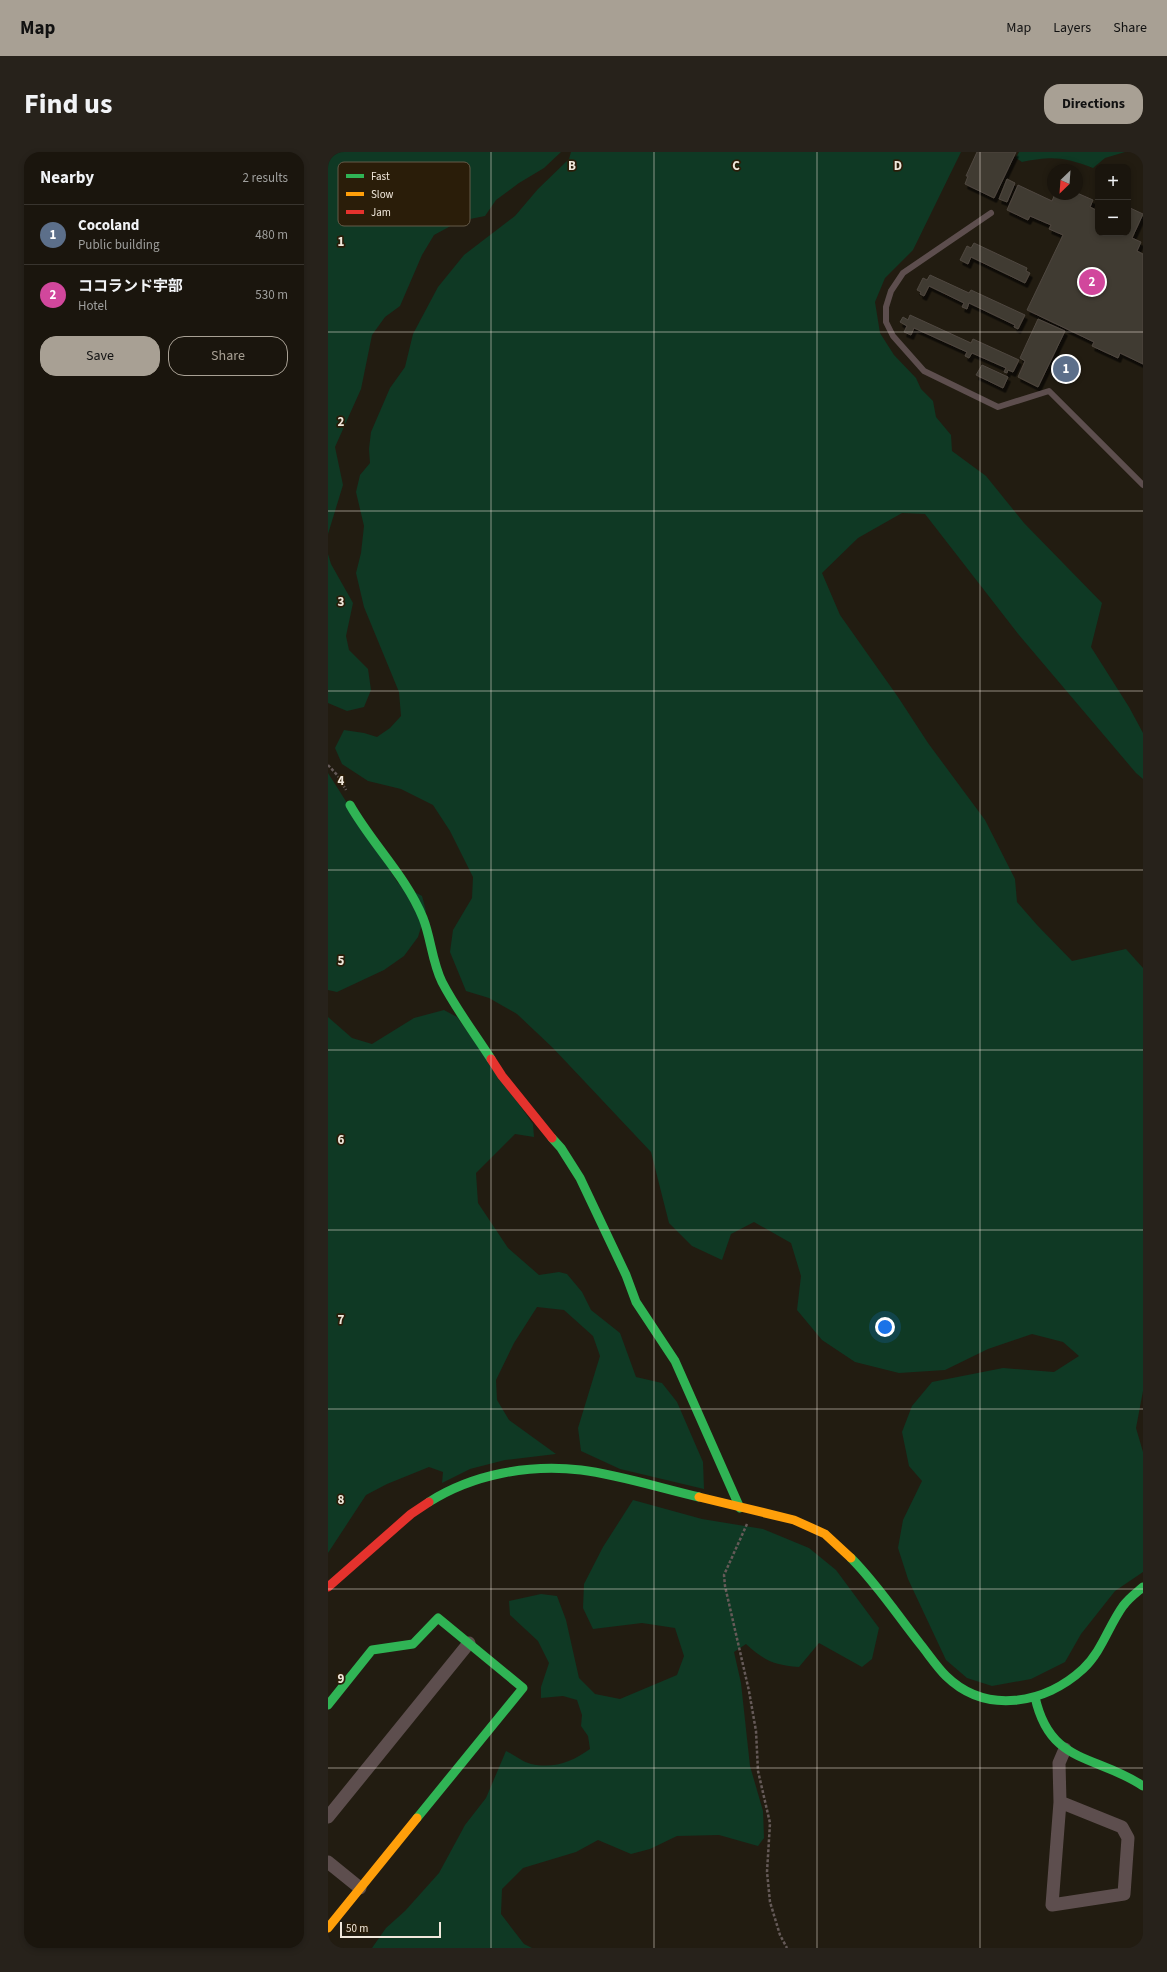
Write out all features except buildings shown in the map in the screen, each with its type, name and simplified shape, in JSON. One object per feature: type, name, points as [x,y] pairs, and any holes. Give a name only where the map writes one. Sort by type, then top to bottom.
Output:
[{"type":"street","points":[[350,805],[360,823],[400,876],[423,918],[434,962],[442,982],[502,1076],[561,1148],[580,1178],[620,1262],[636,1302],[675,1361],[740,1508]]},
{"type":"street","points":[[328,1587],[411,1514],[436,1498],[463,1485],[505,1472],[531,1469],[580,1470],[610,1476],[794,1520],[810,1526],[825,1534],[842,1548],[946,1676],[962,1688],[982,1698],[1000,1702],[1021,1701],[1035,1697],[1069,1681],[1095,1656],[1124,1605],[1143,1587]]},
{"type":"street","points":[[328,1705],[372,1650],[413,1644],[438,1618],[522,1688],[328,1928]]},
{"type":"street","points":[[328,1817],[469,1643]]},
{"type":"street","points":[[1035,1697],[1042,1724],[1050,1737],[1065,1749],[1119,1772],[1143,1786]]},
{"type":"street","points":[[1060,1802],[1122,1827],[1128,1838],[1124,1894],[1052,1905],[1060,1802],[1059,1763],[1065,1749]]},
{"type":"street","points":[[328,1862],[360,1888]]},
{"type":"lane","points":[[991,213],[903,273],[891,290],[886,307],[886,322],[893,336],[924,371],[998,407],[1049,391],[1143,485]]},
{"type":"path","points":[[328,765],[338,776],[346,790],[350,805]]},
{"type":"path","points":[[753,1511],[724,1575],[725,1586],[749,1692],[756,1731],[758,1771],[770,1822],[767,1872],[770,1902],[780,1935],[787,1948]]},
{"type":"green space","points":[[328,152],[561,152],[544,168],[519,183],[496,200],[485,216],[470,219],[470,162],[338,162],[338,226],[451,226],[434,235],[422,255],[400,306],[385,317],[372,335],[361,389],[335,447],[343,485],[328,534]]},
{"type":"green space","points":[[571,152],[961,152],[913,250],[885,278],[875,302],[880,333],[894,355],[916,378],[921,389],[933,401],[936,417],[951,435],[952,451],[986,476],[1024,523],[1102,603],[1091,647],[1129,707],[1143,733],[1143,779],[1136,773],[1019,635],[925,514],[902,513],[858,538],[822,573],[840,615],[898,697],[928,743],[985,820],[1015,879],[1017,902],[1072,961],[1126,949],[1143,968],[1143,1391],[1136,1428],[1143,1452],[1143,1572],[1115,1591],[1081,1634],[1065,1662],[1031,1679],[992,1686],[967,1678],[946,1660],[908,1579],[898,1548],[903,1520],[922,1481],[909,1466],[902,1432],[912,1406],[932,1382],[1003,1368],[1054,1372],[1079,1356],[1063,1342],[1032,1334],[988,1349],[945,1370],[899,1373],[855,1362],[822,1340],[797,1310],[801,1276],[791,1243],[754,1222],[731,1234],[722,1260],[692,1246],[669,1223],[651,1152],[553,1048],[517,1014],[489,998],[466,991],[450,952],[453,930],[472,898],[473,877],[450,831],[433,805],[401,789],[368,781],[342,764],[335,748],[344,730],[364,733],[377,737],[390,728],[401,716],[399,692],[364,607],[356,573],[361,553],[364,526],[356,492],[360,475],[370,463],[369,449],[371,432],[390,388],[405,367],[413,334],[438,287],[464,255],[515,216],[538,189],[569,159]]},
{"type":"green space","points":[[1019,152],[1125,152],[1105,158],[1098,164],[1095,164],[1093,168],[1066,160],[1050,158],[1022,162],[1016,158]]},
{"type":"green space","points":[[328,554],[331,564],[353,603],[346,636],[349,650],[368,669],[371,690],[364,707],[347,711],[328,703]]},
{"type":"green space","points":[[328,773],[398,883],[422,896],[426,911],[418,937],[404,956],[384,970],[337,992],[328,990]]},
{"type":"green space","points":[[444,1010],[457,1017],[533,1124],[534,1137],[515,1134],[476,1173],[478,1203],[508,1248],[539,1275],[559,1272],[567,1274],[582,1292],[591,1310],[620,1333],[636,1377],[662,1383],[677,1402],[703,1462],[704,1489],[620,1469],[581,1451],[578,1428],[600,1356],[593,1336],[564,1310],[537,1307],[514,1343],[496,1380],[497,1400],[509,1420],[556,1454],[505,1460],[470,1469],[442,1483],[443,1472],[429,1467],[387,1484],[366,1495],[328,1553],[328,1017],[352,1038],[372,1044],[414,1018]]},
{"type":"green space","points":[[633,1500],[702,1519],[763,1529],[809,1548],[836,1570],[879,1628],[872,1659],[862,1667],[819,1643],[799,1667],[782,1665],[770,1661],[746,1644],[734,1652],[741,1683],[750,1766],[763,1811],[764,1838],[758,1846],[719,1835],[677,1836],[650,1849],[631,1854],[598,1840],[576,1852],[523,1868],[502,1889],[501,1914],[524,1944],[532,1948],[372,1948],[386,1928],[405,1911],[439,1873],[465,1825],[486,1798],[506,1751],[528,1763],[547,1766],[569,1761],[590,1749],[588,1736],[581,1726],[582,1715],[577,1700],[563,1696],[541,1698],[541,1687],[549,1663],[538,1641],[510,1615],[509,1601],[541,1594],[557,1596],[566,1620],[579,1678],[595,1694],[620,1699],[677,1675],[684,1656],[675,1628],[642,1623],[593,1629],[583,1608],[584,1584],[603,1547]]},
{"type":"traffic: fast","points":[[350,805],[368,833],[408,888],[426,926],[436,966],[442,982],[459,1012],[491,1059]]},
{"type":"traffic: fast","points":[[552,1138],[561,1148],[580,1178],[626,1275],[636,1302],[675,1361],[740,1508]]},
{"type":"traffic: fast","points":[[429,1502],[446,1492],[483,1478],[502,1473],[542,1469],[596,1472],[699,1497]]},
{"type":"traffic: fast","points":[[851,1558],[879,1589],[939,1669],[946,1676],[962,1688],[979,1696],[997,1700],[1015,1700],[1034,1697],[1068,1681],[1090,1662],[1123,1606],[1143,1587]]},
{"type":"traffic: fast","points":[[328,1705],[372,1650],[413,1644],[438,1618],[523,1688],[417,1818]]},
{"type":"traffic: fast","points":[[1035,1697],[1042,1719],[1051,1735],[1063,1747],[1143,1786]]},
{"type":"traffic: slow","points":[[699,1497],[794,1520],[825,1534],[851,1558]]},
{"type":"traffic: slow","points":[[328,1928],[417,1818]]},
{"type":"traffic: jam","points":[[491,1059],[502,1076],[552,1138]]},
{"type":"traffic: jam","points":[[328,1587],[411,1514],[429,1502]]},
{"type":"place","name":"ココランド宇部","points":[[1092,282]]},
{"type":"place","name":"Cocoland","points":[[1066,369]]}]
